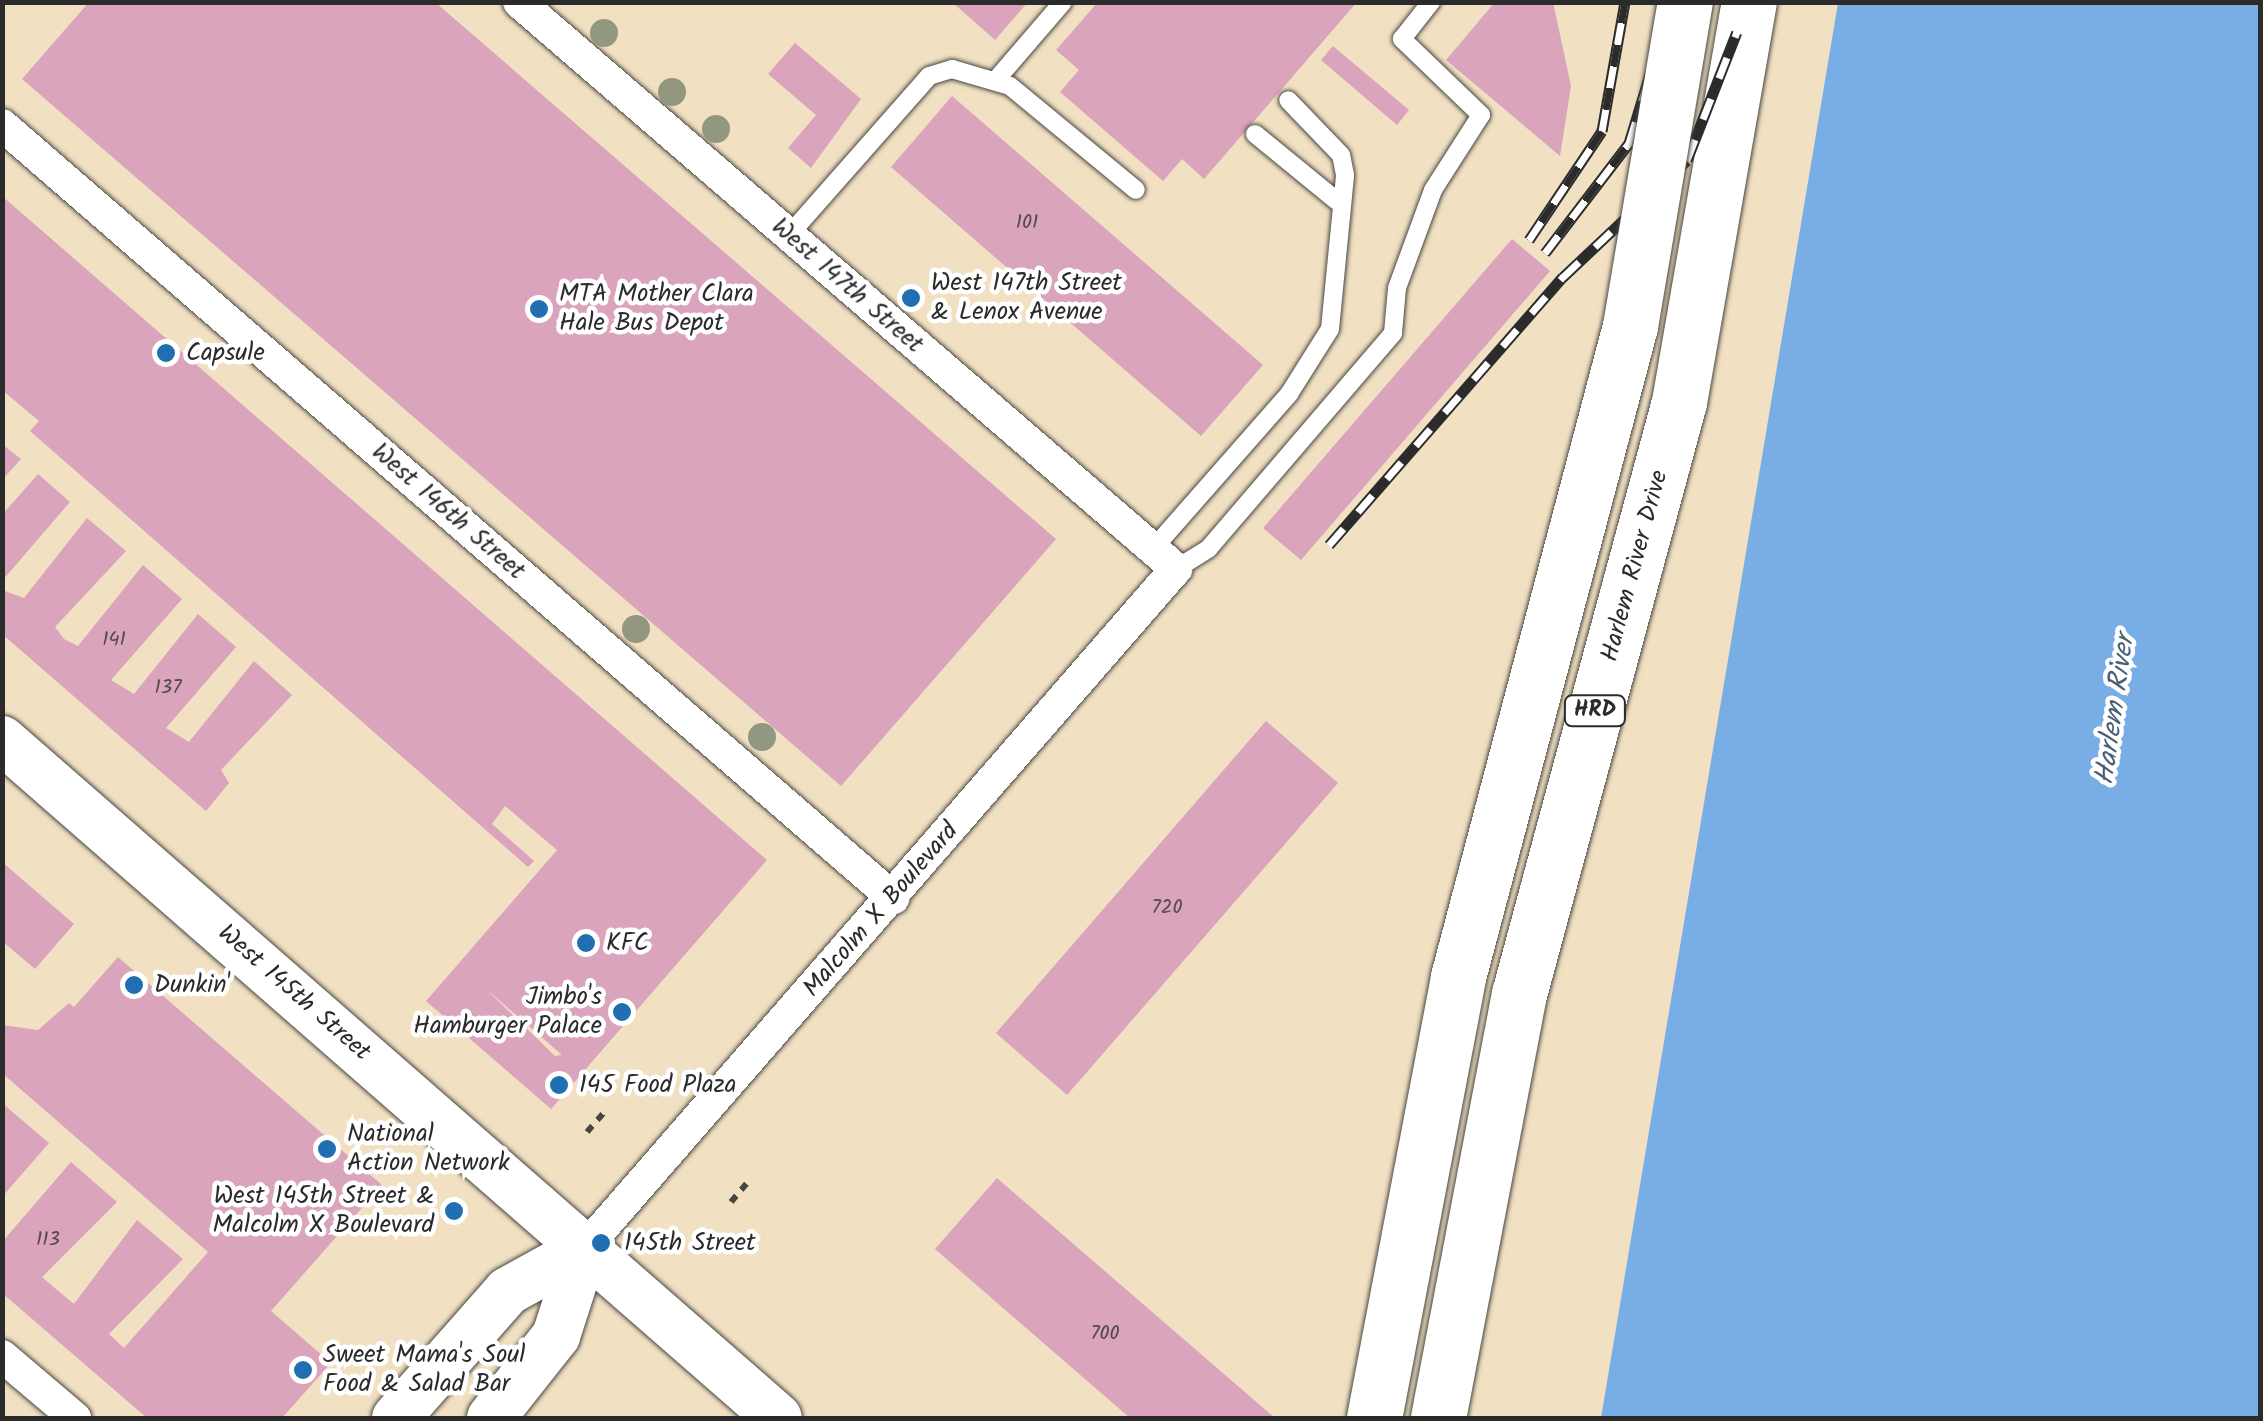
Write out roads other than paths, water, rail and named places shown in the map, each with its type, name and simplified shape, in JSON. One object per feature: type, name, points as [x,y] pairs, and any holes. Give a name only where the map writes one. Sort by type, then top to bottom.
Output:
[{"type":"highway","name":"HRD","points":[[1374,1418],[1458,977],[1630,326],[1685,2]]},
{"type":"highway","name":"Harlem River Drive","points":[[1438,1418],[1519,994],[1679,402],[1749,2]]},
{"type":"main road","name":"West 145th Street","points":[[2,740],[778,1418]]},
{"type":"main road","name":"Malcolm X Boulevard","points":[[396,1418],[508,1291],[584,1249]]},
{"type":"main road","name":"Malcolm X Boulevard","points":[[491,1418],[556,1336],[584,1249]]},
{"type":"street","name":"West 147th Street","points":[[519,2],[1164,559]]},
{"type":"street","name":"West 146th Street","points":[[2,125],[893,898]]},
{"type":"street","name":"Malcolm X Boulevard","points":[[584,1249],[893,898],[1164,559]]},
{"type":"street","points":[[2,1356],[74,1418]]},
{"type":"lane","points":[[995,81],[1063,2]]},
{"type":"lane","points":[[1164,559],[1209,548],[1393,333],[1397,288],[1433,190],[1481,115],[1402,39],[1431,2]]},
{"type":"lane","points":[[789,236],[929,76],[952,69],[995,81],[1136,190]]},
{"type":"lane","points":[[1164,559],[1318,356],[1342,281],[1337,201],[1341,155],[1288,100]]},
{"type":"lane","points":[[1256,134],[1337,201]]},
{"type":"water","name":"Harlem River","points":[[1838,3],[2260,3],[2260,1418],[1601,1418]]},
{"type":"railway","points":[[1529,240],[1602,131],[1625,2]]},
{"type":"railway","points":[[1545,253],[1629,143],[1672,2]]},
{"type":"railway","points":[[1329,545],[1563,277],[1687,160],[1737,32]]},
{"type":"place","name":"West 147th Street & Lenox Avenue","points":[[911,298]]},
{"type":"place","name":"MTA Mother Clara Hale Bus Depot","points":[[539,309]]},
{"type":"place","name":"Capsule","points":[[166,353]]},
{"type":"place","name":"KFC","points":[[586,943]]},
{"type":"place","name":"Dunkin'","points":[[134,985]]},
{"type":"place","name":"Jimbo's Hamburger Palace","points":[[622,1012]]},
{"type":"place","name":"145 Food Plaza","points":[[559,1085]]},
{"type":"place","name":"National Action Network","points":[[327,1149]]},
{"type":"place","name":"West 145th Street & Malcolm X Boulevard","points":[[454,1211]]},
{"type":"place","name":"145th Street","points":[[601,1243]]},
{"type":"place","name":"Sweet Mama's Soul Food & Salad Bar","points":[[303,1370]]}]
